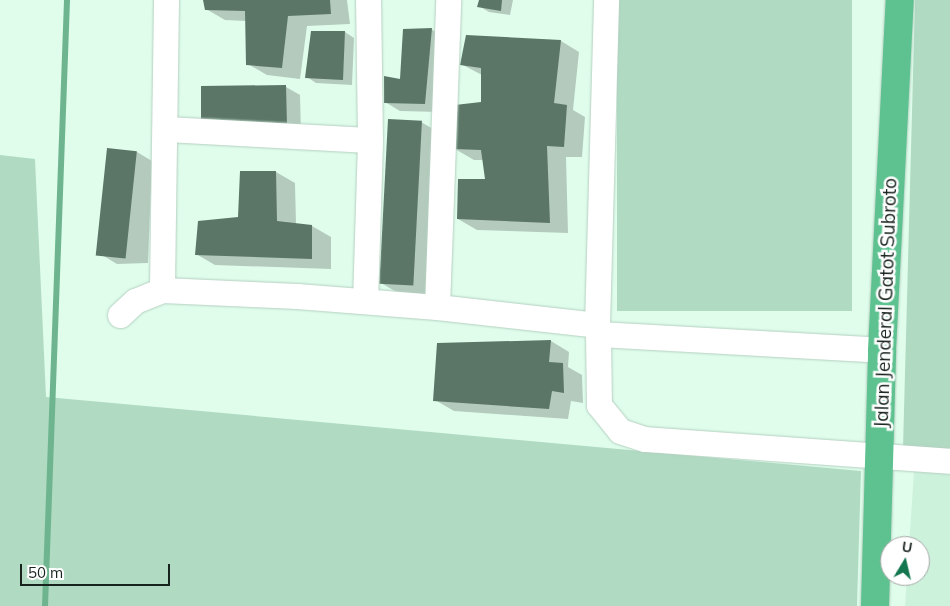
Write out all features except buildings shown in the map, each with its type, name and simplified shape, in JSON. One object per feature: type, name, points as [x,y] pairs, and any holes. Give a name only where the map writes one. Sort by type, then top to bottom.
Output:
[{"type":"highway","name":"Jalan Jenderal Gatot Subroto","points":[[875,606],[882,350],[900,0]]},
{"type":"street","points":[[162,290],[166,0]]},
{"type":"street","points":[[365,301],[370,140],[368,0]]},
{"type":"street","points":[[437,307],[448,0]]},
{"type":"street","points":[[606,0],[598,329],[599,406],[606,418],[620,430],[645,439],[950,462]]},
{"type":"street","points":[[165,129],[370,140]]},
{"type":"street","points":[[120,315],[135,301],[162,290],[365,301],[437,307],[598,329],[882,350]]},
{"type":"shaded area","points":[[617,0],[852,0],[852,311],[617,311]]},
{"type":"shaded area","points":[[915,0],[950,0],[950,452],[903,448]]},
{"type":"shaded area","points":[[0,155],[35,159],[46,397],[861,471],[857,606],[0,606]]},
{"type":"shaded area","points":[[915,457],[950,460],[950,606],[905,606],[906,586],[930,586],[930,536],[910,536]]},
{"type":"waterway","points":[[45,606],[67,0]]}]
